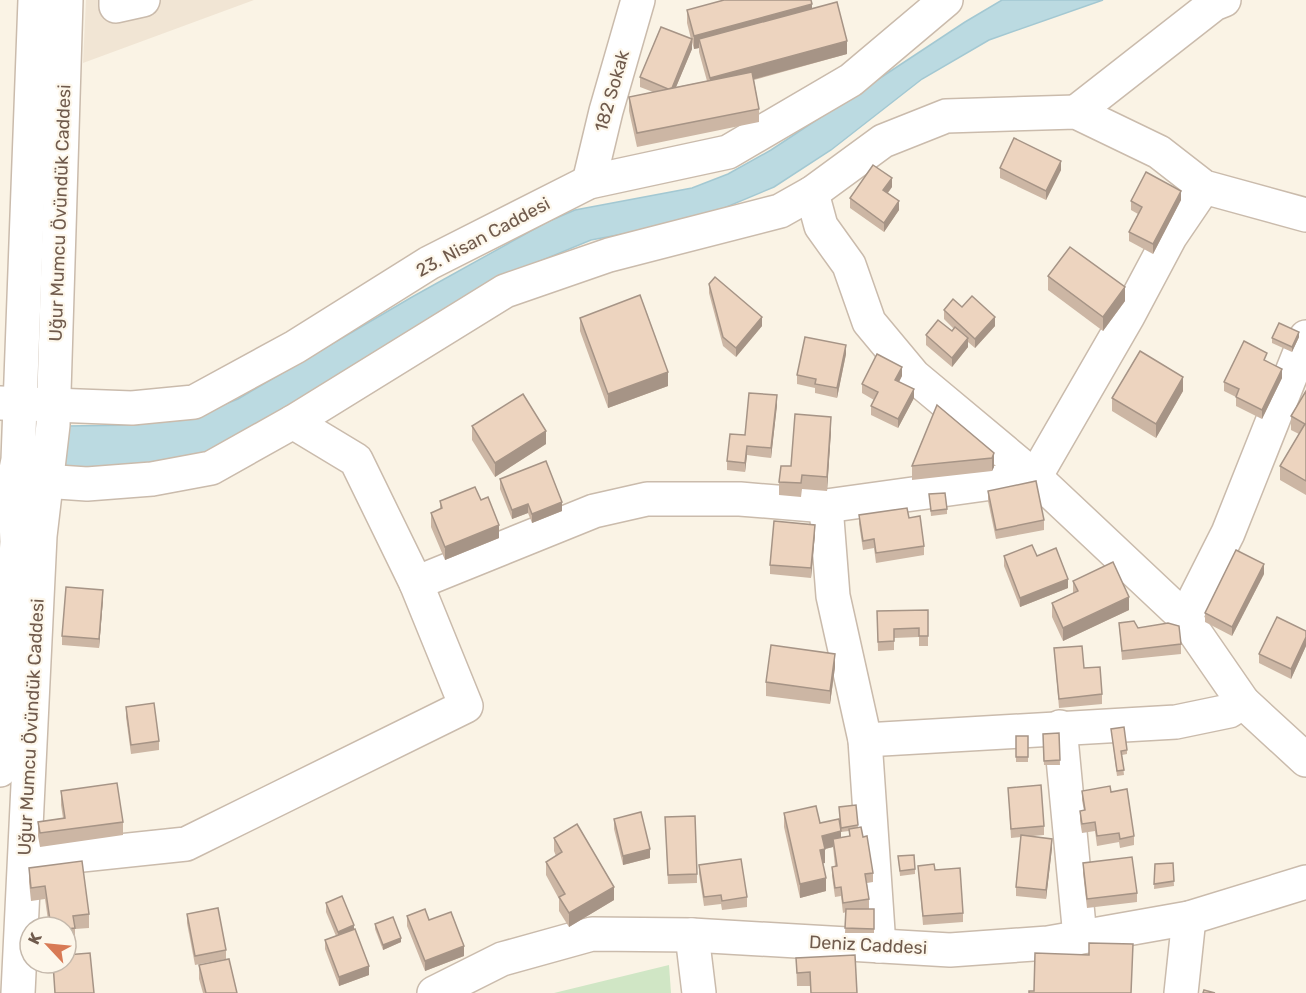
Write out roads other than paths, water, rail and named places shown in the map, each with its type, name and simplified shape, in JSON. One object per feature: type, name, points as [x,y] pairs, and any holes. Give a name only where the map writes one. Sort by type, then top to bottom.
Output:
[{"type":"street","name":"Uğur Mumcu Övündük Caddesi","points":[[0,770],[8,554],[16,470],[13,409],[35,0]]},
{"type":"street","name":"Uğur Mumcu Övündük Caddesi","points":[[18,993],[40,536],[49,472],[53,416],[66,0]]},
{"type":"street","points":[[116,0],[116,6],[143,0]]},
{"type":"street","name":"182 Sokak","points":[[589,182],[606,111],[638,0]]},
{"type":"street","name":"23. Nisan Caddesi","points":[[13,409],[53,416],[194,402],[295,347],[429,263],[589,182],[728,152],[851,80],[946,0]]},
{"type":"street","points":[[1076,112],[1214,4],[1224,0]]},
{"type":"street","points":[[16,470],[49,472],[87,484],[141,480],[211,468],[293,422],[505,291],[609,255],[780,211],[812,193],[883,141],[946,116],[1076,112],[1159,152],[1204,187],[1306,215]]},
{"type":"street","points":[[1035,477],[1128,316],[1170,237],[1204,187]]},
{"type":"street","points":[[812,193],[821,226],[849,265],[869,322],[914,376],[1035,477],[1185,618],[1243,702],[1306,760]]},
{"type":"street","points":[[1185,618],[1228,533],[1306,337]]},
{"type":"street","points":[[25,861],[186,844],[466,706],[416,583],[356,460],[293,422]]},
{"type":"street","points":[[416,583],[594,511],[647,499],[740,499],[826,506],[1035,477]]},
{"type":"street","points":[[826,506],[833,596],[865,740],[879,946]]},
{"type":"street","points":[[865,740],[1176,722],[1229,711],[1243,702]]},
{"type":"street","points":[[1060,727],[1080,938]]},
{"type":"street","name":"Deniz Caddesi","points":[[434,993],[502,959],[592,934],[692,935],[950,950],[1047,943],[1189,918],[1306,882]]},
{"type":"street","points":[[1180,993],[1189,918]]},
{"type":"street","points":[[692,935],[699,993]]},
{"type":"water","points":[[1002,0],[1103,0],[989,40],[922,79],[831,150],[774,187],[693,221],[591,240],[533,264],[210,452],[174,464],[62,473],[67,426],[136,425],[205,412],[238,399],[412,297],[547,222],[575,210],[692,188],[728,174],[771,150]]}]
